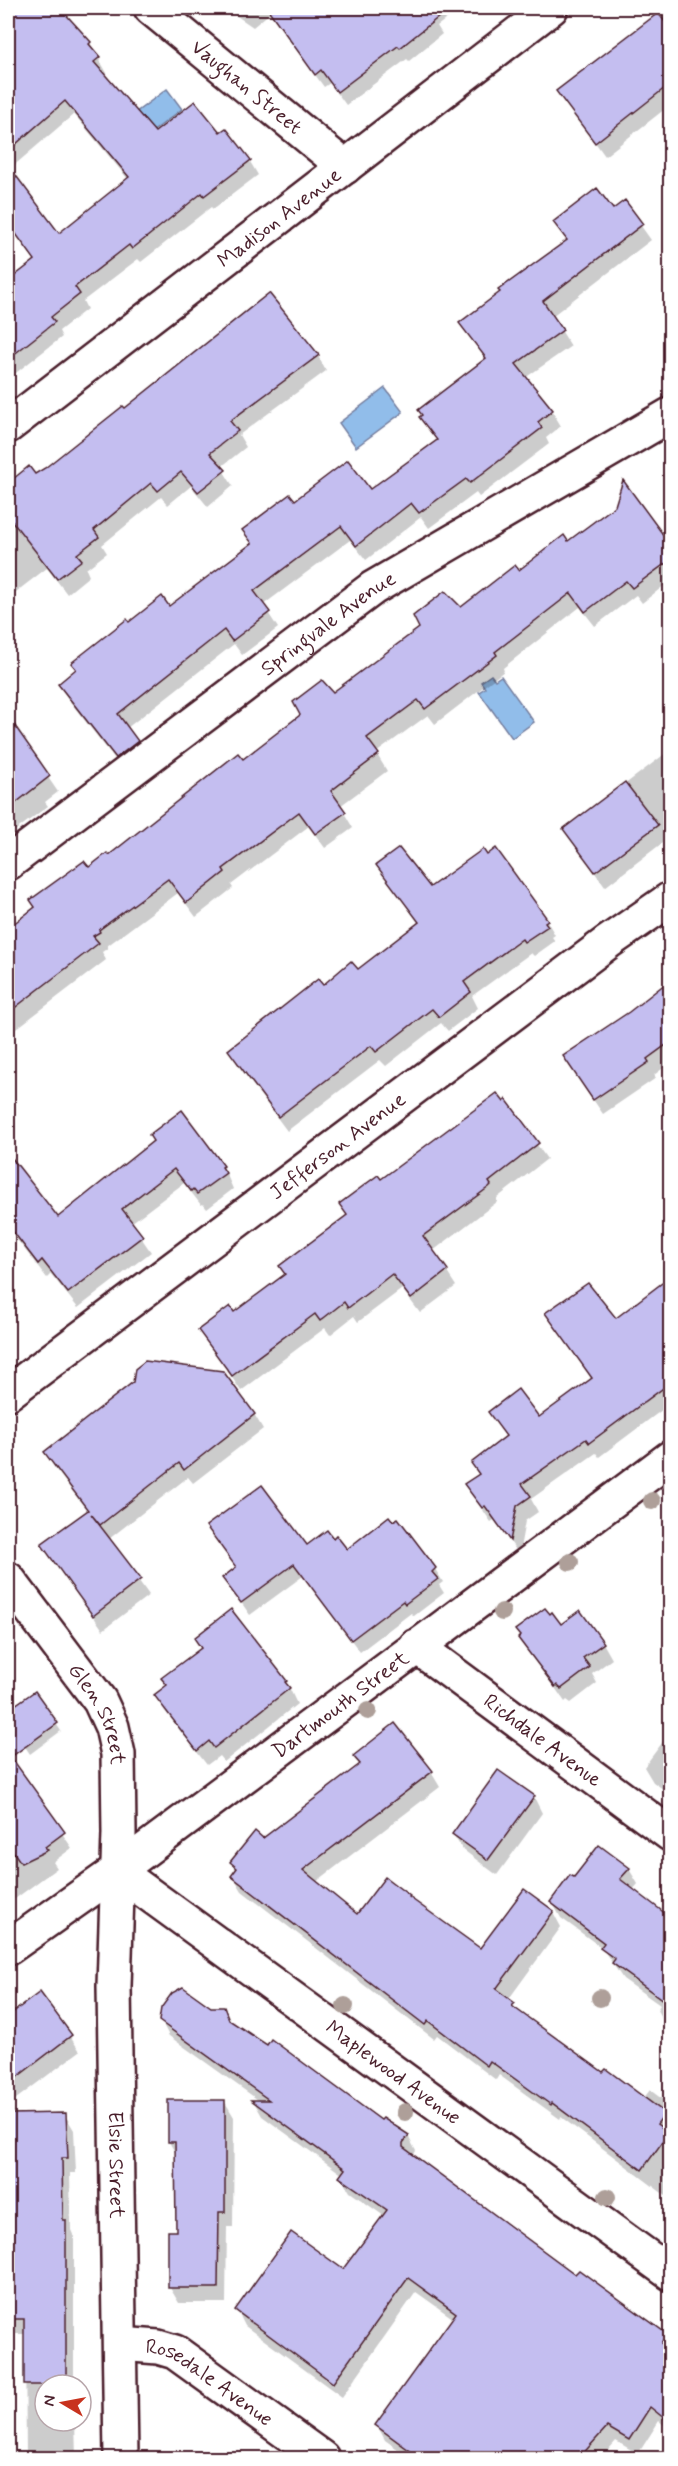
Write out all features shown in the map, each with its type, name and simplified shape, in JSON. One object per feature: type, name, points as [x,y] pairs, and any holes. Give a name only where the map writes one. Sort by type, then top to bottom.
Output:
[{"type":"street","name":"Vaughan Street","points":[[151,8],[345,167]]},
{"type":"street","name":"Madison Avenue","points":[[8,426],[551,8]]},
{"type":"street","name":"Springvale Avenue","points":[[8,863],[372,588],[670,415]]},
{"type":"street","name":"Jefferson Avenue","points":[[8,1393],[608,942],[670,898]]},
{"type":"street","name":"Dartmouth Street","points":[[8,1947],[117,1870],[670,1458]]},
{"type":"street","name":"Glen Street","points":[[8,1579],[100,1701],[112,1727],[119,1768],[117,1870]]},
{"type":"street","name":"Richdale Avenue","points":[[416,1646],[670,1834]]},
{"type":"street","name":"Maplewood Avenue","points":[[117,1870],[670,2273]]},
{"type":"street","name":"Elsie Street","points":[[117,1870],[114,1986],[121,2458]]},
{"type":"street","name":"Rosedale Avenue","points":[[120,2344],[167,2349],[178,2354],[322,2458]]},
{"type":"water","points":[[167,89],[182,109],[147,136],[131,116]]},
{"type":"water","points":[[385,388],[403,412],[356,447],[339,423]]},
{"type":"water","points":[[491,675],[495,680],[501,676],[534,722],[512,738],[479,692],[485,688],[481,682]]},
{"type":"building","points":[[8,8],[60,8],[91,42],[89,44],[100,57],[94,62],[155,132],[195,101],[220,132],[226,128],[251,160],[204,196],[202,193],[132,249],[129,245],[75,287],[80,294],[51,317],[55,322],[8,359],[8,281],[35,260],[8,223],[8,165],[59,233],[129,177],[65,101],[8,151]]},
{"type":"building","points":[[267,8],[450,8],[400,48],[398,46],[337,92],[321,70],[315,75]]},
{"type":"building","points":[[658,13],[670,28],[670,84],[595,143],[556,91]]},
{"type":"building","points":[[597,188],[613,209],[625,200],[643,224],[543,301],[563,330],[516,364],[553,410],[538,422],[542,428],[470,483],[466,479],[419,513],[411,503],[356,546],[341,526],[254,591],[270,612],[232,641],[224,630],[118,714],[138,741],[116,758],[58,684],[76,669],[71,663],[127,619],[129,622],[162,596],[169,606],[252,543],[242,530],[290,494],[295,500],[348,460],[370,489],[437,440],[419,417],[422,415],[418,410],[486,358],[459,323],[500,292],[498,290],[567,240],[553,222]]},
{"type":"building","points":[[269,293],[319,355],[230,421],[238,431],[210,453],[226,470],[198,492],[181,472],[158,491],[151,483],[94,530],[99,537],[77,554],[82,560],[57,579],[8,516],[8,483],[29,466],[35,474],[45,468],[123,406],[125,408]]},
{"type":"building","points":[[623,480],[670,544],[670,560],[632,588],[626,581],[585,612],[571,593],[495,652],[497,655],[425,709],[418,700],[367,738],[379,754],[331,791],[346,812],[315,834],[299,812],[223,869],[225,872],[186,903],[168,879],[99,930],[100,932],[93,936],[99,943],[8,1013],[8,928],[35,907],[30,900],[84,861],[89,867],[107,853],[109,855],[238,753],[243,759],[300,715],[293,702],[322,680],[333,692],[419,628],[413,616],[445,591],[461,607],[515,565],[519,570],[564,535],[568,541],[615,506]]},
{"type":"building","points":[[8,716],[50,776],[8,809]]},
{"type":"building","points":[[625,782],[658,825],[595,872],[563,829]]},
{"type":"building","points":[[399,848],[430,887],[483,849],[487,855],[496,848],[548,920],[545,922],[548,926],[524,942],[522,939],[464,982],[471,992],[439,1017],[432,1009],[376,1052],[371,1046],[278,1117],[228,1050],[318,979],[323,985],[351,961],[358,969],[419,922],[376,865]]},
{"type":"building","points":[[670,980],[670,1042],[647,1059],[649,1062],[593,1100],[563,1056],[629,1012]]},
{"type":"building","points":[[497,1093],[504,1102],[506,1099],[539,1143],[489,1182],[491,1185],[489,1187],[423,1236],[448,1270],[411,1299],[392,1274],[348,1308],[344,1302],[320,1321],[315,1314],[232,1376],[198,1330],[230,1306],[234,1312],[285,1274],[279,1266],[347,1215],[339,1204],[378,1175],[381,1179]]},
{"type":"building","points":[[182,1110],[224,1166],[222,1167],[226,1173],[197,1194],[193,1189],[191,1191],[174,1169],[122,1209],[143,1236],[68,1293],[42,1260],[38,1264],[8,1225],[8,1153],[58,1217],[153,1141],[149,1135]]},
{"type":"building","points":[[670,1277],[670,1383],[589,1443],[586,1439],[522,1484],[531,1496],[517,1506],[510,1541],[485,1506],[482,1508],[464,1484],[479,1474],[471,1463],[506,1436],[488,1412],[518,1389],[539,1417],[592,1378],[545,1313],[588,1283],[616,1318]]},
{"type":"building","points":[[145,1361],[223,1371],[255,1414],[184,1470],[179,1463],[100,1525],[91,1514],[141,1579],[93,1616],[41,1544],[88,1510],[44,1452],[133,1382],[135,1369]]},
{"type":"building","points":[[262,1485],[307,1545],[327,1530],[333,1538],[336,1535],[347,1549],[389,1516],[393,1521],[398,1518],[436,1568],[432,1572],[438,1579],[405,1604],[403,1601],[351,1640],[294,1564],[241,1603],[222,1578],[236,1567],[206,1526]]},
{"type":"building","points":[[545,1608],[550,1614],[552,1612],[561,1624],[580,1610],[604,1643],[583,1658],[590,1667],[561,1689],[557,1685],[555,1687],[518,1638],[520,1636],[515,1630]]},
{"type":"building","points":[[231,1609],[290,1688],[214,1748],[209,1741],[197,1751],[154,1695],[167,1685],[161,1678],[201,1648],[194,1638]]},
{"type":"building","points":[[35,1691],[58,1723],[11,1757],[65,1832],[45,1847],[48,1850],[21,1863],[8,1844],[8,1710]]},
{"type":"building","points":[[395,1723],[433,1771],[303,1870],[357,1914],[385,1877],[480,1948],[524,1889],[554,1911],[496,1989],[515,2003],[512,2006],[603,2072],[606,2069],[665,2113],[657,2124],[669,2133],[642,2170],[552,2103],[551,2105],[490,2061],[487,2066],[428,2021],[425,2025],[231,1876],[237,1868],[230,1862],[255,1831],[263,1838],[360,1764],[353,1756]]},
{"type":"building","points":[[498,1770],[535,1796],[488,1860],[452,1834]]},
{"type":"building","points":[[599,1845],[630,1868],[620,1879],[670,1917],[670,2005],[612,1963],[615,1959],[600,1948],[604,1943],[550,1902],[570,1875],[574,1877]]},
{"type":"building","points":[[183,1987],[211,2007],[224,2007],[229,2020],[267,2045],[271,2039],[381,2120],[383,2118],[409,2135],[403,2147],[575,2274],[579,2270],[667,2334],[661,2343],[670,2351],[670,2423],[650,2407],[629,2440],[607,2427],[579,2458],[420,2458],[375,2425],[456,2313],[408,2278],[333,2383],[235,2310],[291,2232],[343,2269],[387,2210],[339,2177],[345,2169],[251,2100],[269,2100],[159,2021],[161,2008],[172,1993]]},
{"type":"building","points":[[40,1992],[72,2035],[8,2084],[8,2016]]},
{"type":"building","points":[[168,2100],[225,2100],[225,2212],[219,2212],[218,2288],[168,2288],[168,2231],[176,2231],[175,2142],[168,2142]]},
{"type":"building","points":[[66,2113],[68,2158],[62,2158],[63,2220],[66,2220],[66,2373],[33,2373],[33,2385],[24,2385],[24,2319],[8,2319],[8,2114]]}]
